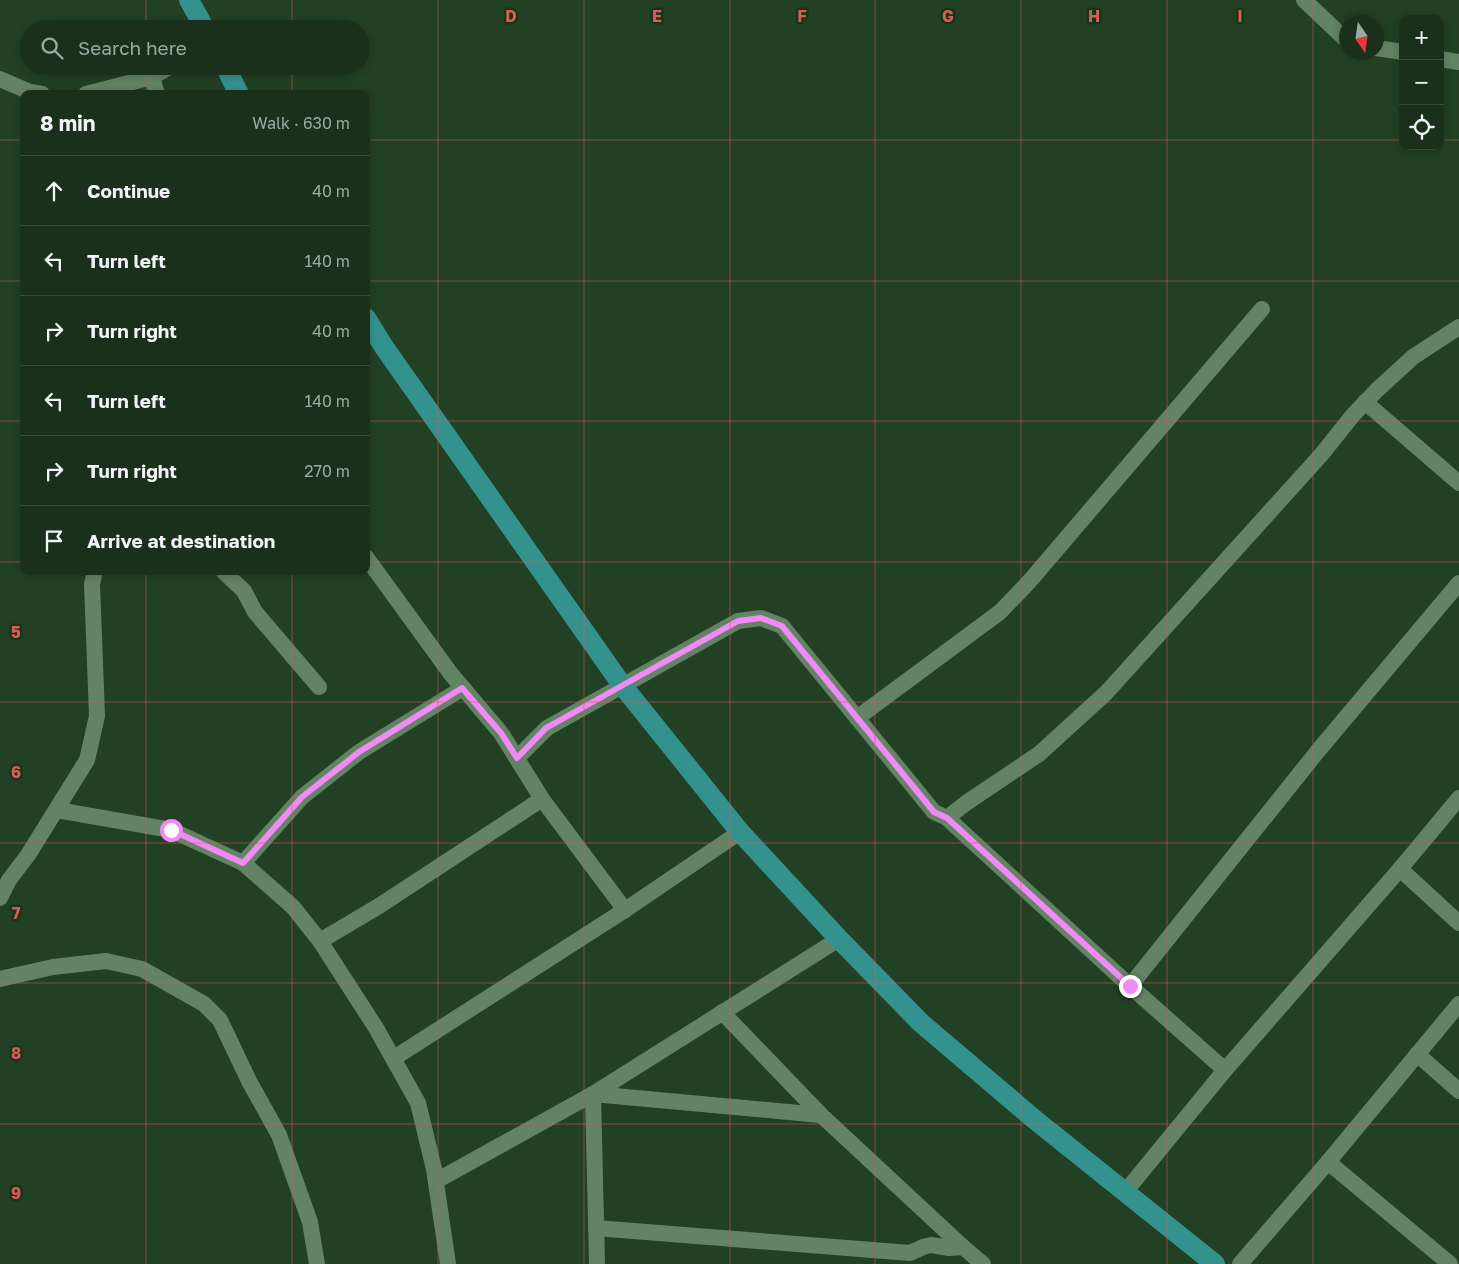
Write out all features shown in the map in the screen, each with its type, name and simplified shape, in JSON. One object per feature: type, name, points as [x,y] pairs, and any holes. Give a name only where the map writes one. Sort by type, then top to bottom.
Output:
[{"type":"main road","points":[[189,0],[199,20]]},
{"type":"main road","points":[[230,75],[238,90]]},
{"type":"main road","points":[[370,324],[622,685],[740,832],[839,939],[921,1023],[1034,1119],[1215,1264]]},
{"type":"street","points":[[1304,0],[1339,33]]},
{"type":"street","points":[[1384,49],[1399,51]]},
{"type":"street","points":[[1444,60],[1459,62]]},
{"type":"street","points":[[102,90],[155,75]]},
{"type":"street","points":[[152,77],[156,90]]},
{"type":"street","points":[[0,79],[25,90]]},
{"type":"street","points":[[857,718],[1000,612],[1028,583],[1262,309]]},
{"type":"street","points":[[947,818],[1039,754],[1106,693],[1321,455],[1376,390],[1413,357],[1459,327]]},
{"type":"street","points":[[1365,402],[1459,483]]},
{"type":"street","points":[[370,563],[451,674],[501,733],[542,799],[625,910]]},
{"type":"street","points":[[0,898],[9,880],[28,855],[87,760],[98,716],[92,584],[93,575]]},
{"type":"street","points":[[227,575],[244,591],[255,612],[319,686]]},
{"type":"street","points":[[1130,986],[1317,752],[1459,583]]},
{"type":"street","points":[[517,758],[546,728],[738,621],[761,618],[782,626],[934,812],[947,818],[1130,986],[1225,1070]]},
{"type":"street","points":[[243,863],[302,797],[359,752],[462,688]]},
{"type":"street","points":[[1125,1192],[1225,1070],[1400,869],[1459,798]]},
{"type":"street","points":[[320,940],[379,906],[542,799]]},
{"type":"street","points":[[57,810],[171,830],[243,863],[293,908],[320,940],[376,1028],[418,1103],[436,1180],[448,1264]]},
{"type":"street","points":[[394,1058],[625,910],[740,832]]},
{"type":"street","points":[[1400,869],[1459,923]]},
{"type":"street","points":[[436,1180],[592,1094],[839,939]]},
{"type":"street","points":[[0,979],[54,967],[106,960],[142,969],[204,1004],[220,1020],[249,1081],[279,1135],[310,1222],[317,1264]]},
{"type":"street","points":[[1240,1264],[1328,1162],[1459,1004]]},
{"type":"street","points":[[722,1012],[821,1115],[983,1264]]},
{"type":"street","points":[[1417,1054],[1459,1092]]},
{"type":"street","points":[[592,1094],[821,1115]]},
{"type":"street","points":[[592,1094],[597,1264]]},
{"type":"street","points":[[1328,1162],[1450,1264]]},
{"type":"street","points":[[596,1228],[910,1254],[931,1245],[949,1248],[963,1247]]},
{"type":"route","points":[[171,830],[243,863],[302,797],[359,752],[462,688],[501,733],[517,758],[546,728],[738,621],[761,618],[782,626],[934,812],[947,818],[1130,986]]}]
